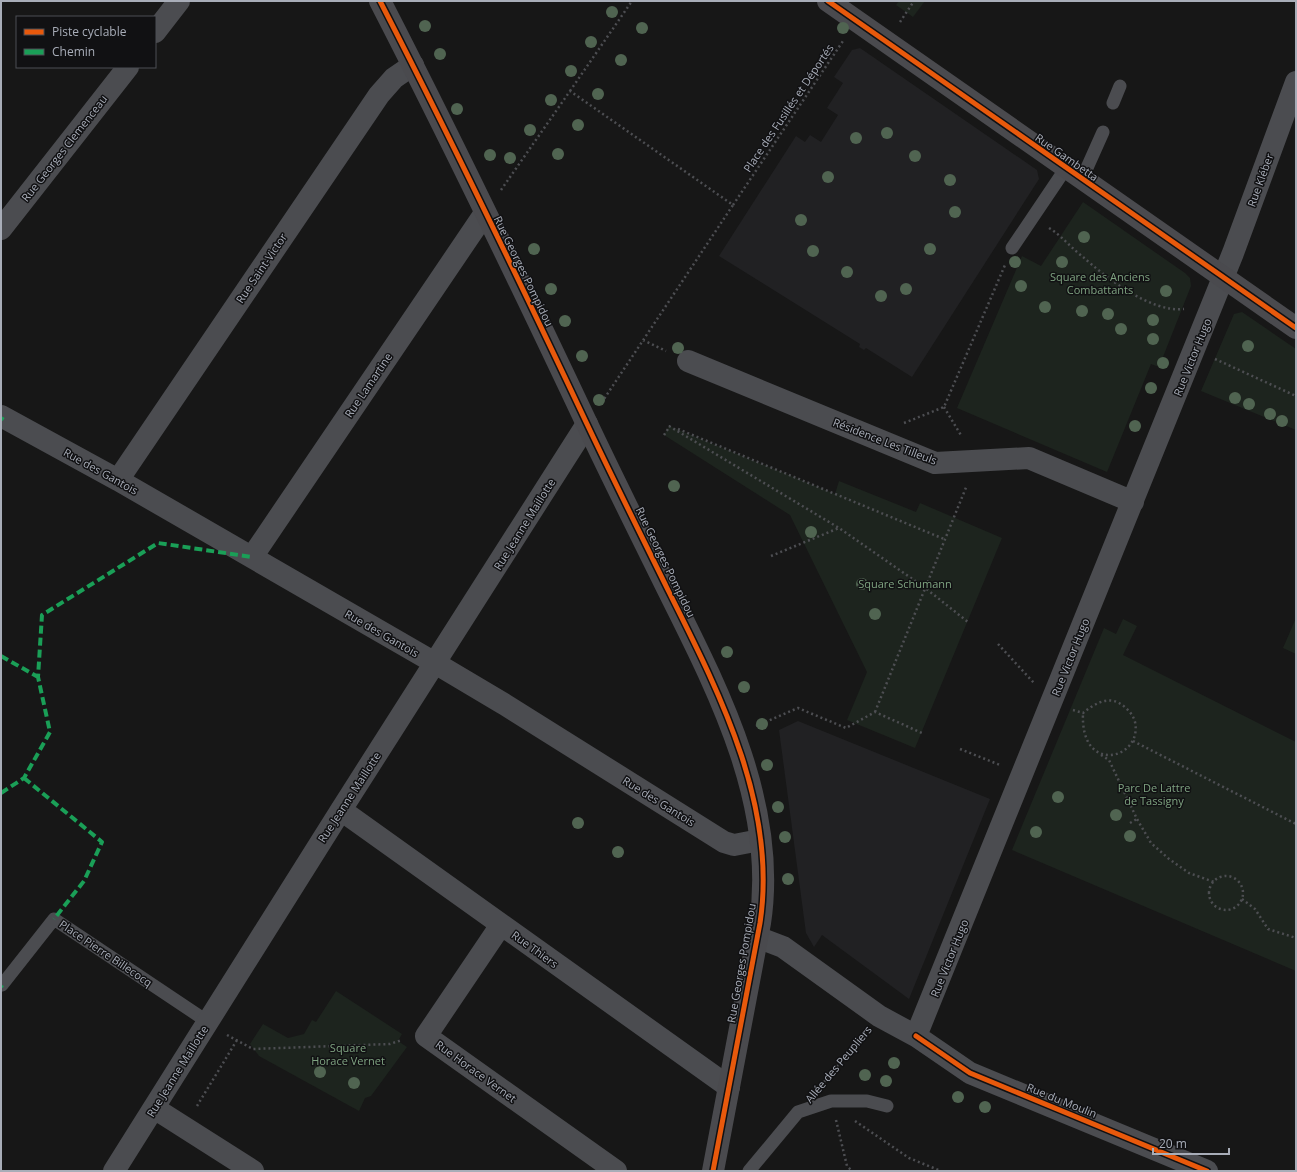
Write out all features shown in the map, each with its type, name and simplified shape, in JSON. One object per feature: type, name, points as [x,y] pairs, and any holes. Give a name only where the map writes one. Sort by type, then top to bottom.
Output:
[{"type":"street","points":[[156,31],[179,1]]},
{"type":"street","name":"Rue Georges Pompidou","points":[[380,1],[413,65],[688,630],[735,735],[749,788],[760,840],[763,861],[763,894],[757,937],[713,1171]]},
{"type":"street","name":"Rue Gambetta","points":[[828,1],[1074,174],[1220,288],[1296,328]]},
{"type":"street","name":"Rue Saint-Victor","points":[[118,480],[380,95],[394,78],[413,65]]},
{"type":"street","name":"Rue Georges Clemenceau","points":[[1,229],[127,68]]},
{"type":"street","name":"Rue Kléber","points":[[1220,288],[1296,82]]},
{"type":"street","name":"Rue Lamartine","points":[[252,557],[485,213]]},
{"type":"street","name":"Rue Victor Hugo","points":[[916,1036],[1024,774],[1220,288]]},
{"type":"street","name":"Résidence Les Tilleuls","points":[[688,361],[936,463],[1029,458],[1133,502]]},
{"type":"street","name":"Rue des Gantois","points":[[1,416],[118,480],[435,663],[504,704],[724,842],[734,845],[760,840]]},
{"type":"street","name":"Rue Jeanne Maillotte","points":[[114,1171],[341,810],[588,424]]},
{"type":"street","name":"Rue Thiers","points":[[341,810],[729,1087]]},
{"type":"street","name":"Rue Horace Vernet","points":[[501,925],[426,1036],[616,1171]]},
{"type":"street","name":"Rue du Moulin","points":[[757,937],[783,946],[879,1016],[916,1036],[970,1073],[1206,1171]]},
{"type":"street","points":[[154,1108],[253,1171]]},
{"type":"lane","points":[[1113,103],[1120,86]]},
{"type":"lane","points":[[1012,248],[1033,217],[1074,174],[1103,132]]},
{"type":"lane","name":"Place Pierre Billecocq","points":[[2,985],[54,919],[208,1022]]},
{"type":"lane","name":"Allée des Peupliers","points":[[749,1171],[798,1112],[826,1102],[867,1101],[887,1106]]},
{"type":"path","points":[[485,213],[632,1]]},
{"type":"path","points":[[570,90],[733,205]]},
{"type":"path","points":[[1033,217],[1061,236],[1080,255],[1114,282],[1165,309],[1182,310],[1220,288]]},
{"type":"path","points":[[872,436],[944,407],[1012,248]]},
{"type":"path","points":[[1215,359],[1296,396]]},
{"type":"path","points":[[735,735],[798,708],[846,728],[875,712],[924,587],[977,461],[944,407]]},
{"type":"path","points":[[669,426],[944,539]]},
{"type":"path","points":[[664,435],[669,426]]},
{"type":"path","points":[[669,426],[839,528],[924,587],[968,622]]},
{"type":"path","points":[[771,556],[839,528]]},
{"type":"path","points":[[998,644],[1052,702],[1084,713]]},
{"type":"path","points":[[1084,713],[1103,700],[1118,702],[1129,711],[1134,719],[1136,728],[1133,742],[1118,754],[1101,754]]},
{"type":"path","points":[[875,712],[922,733]]},
{"type":"path","points":[[1084,713],[1083,728],[1091,749],[1109,760],[1137,819],[1151,843],[1169,859],[1189,873],[1214,882]]},
{"type":"path","points":[[1133,742],[1296,824]]},
{"type":"path","points":[[960,748],[1024,774]]},
{"type":"path","points":[[1130,823],[1137,819]]},
{"type":"path","points":[[1223,876],[1233,877],[1241,884],[1243,894],[1242,899],[1234,908],[1223,909],[1217,907],[1210,898],[1210,892],[1214,882],[1223,876]]},
{"type":"path","points":[[1242,899],[1255,909],[1268,929],[1296,938]]},
{"type":"path","points":[[208,1022],[220,1031],[253,1048],[390,1044],[398,1041]]},
{"type":"path","points":[[196,1108],[237,1040]]},
{"type":"path","points":[[826,1102],[834,1115],[847,1166],[852,1171]]},
{"type":"path","points":[[834,1115],[844,1113],[909,1158],[941,1171]]},
{"type":"shaded area","points":[[860,48],[1037,170],[1039,179],[912,377],[866,348],[864,350],[859,347],[860,344],[719,256],[796,136],[805,142],[810,135],[821,142],[838,115],[827,108],[843,83],[834,77],[852,50]]},
{"type":"shaded area","points":[[798,721],[990,799],[909,999],[822,935],[814,947],[806,933],[779,730]]},
{"type":"green space","points":[[899,1],[925,1],[913,17],[896,5]]},
{"type":"green space","name":"Square des Anciens Combattants","points":[[1083,202],[1185,273],[1190,278],[1191,286],[1159,367],[1151,364],[1107,472],[957,408],[1022,256],[1041,266]]},
{"type":"green space","points":[[1242,312],[1296,349],[1296,430],[1201,391],[1234,314]]},
{"type":"green space","name":"Square Schumann","points":[[669,426],[835,494],[839,481],[916,512],[920,503],[1002,538],[915,748],[847,720],[867,672],[790,515],[664,435]]},
{"type":"green space","points":[[1296,618],[1296,654],[1283,648]]},
{"type":"green space","name":"Parc De Lattre de Tassigny","points":[[1123,619],[1137,626],[1123,655],[1296,742],[1296,971],[1012,850],[1104,628],[1116,634]]},
{"type":"green space","name":"Square Horace Vernet","points":[[336,991],[402,1034],[398,1041],[407,1047],[371,1096],[365,1098],[359,1111],[259,1056],[250,1044],[263,1024],[288,1038],[304,1034],[312,1020],[316,1022]]},
{"type":"marked path","points":[[1,793],[24,778],[50,732],[38,677],[42,615],[158,543],[252,557]]},
{"type":"marked path","points":[[1,656],[38,677]]},
{"type":"marked path","points":[[24,778],[102,842],[84,881],[54,919]]},
{"type":"cycle path","points":[[380,1],[537,318],[706,667],[724,708],[752,792],[760,835],[763,879],[760,923],[713,1171]]},
{"type":"cycle path","points":[[828,1],[1296,328]]},
{"type":"cycle path","points":[[916,1036],[970,1073],[1207,1171]]}]
